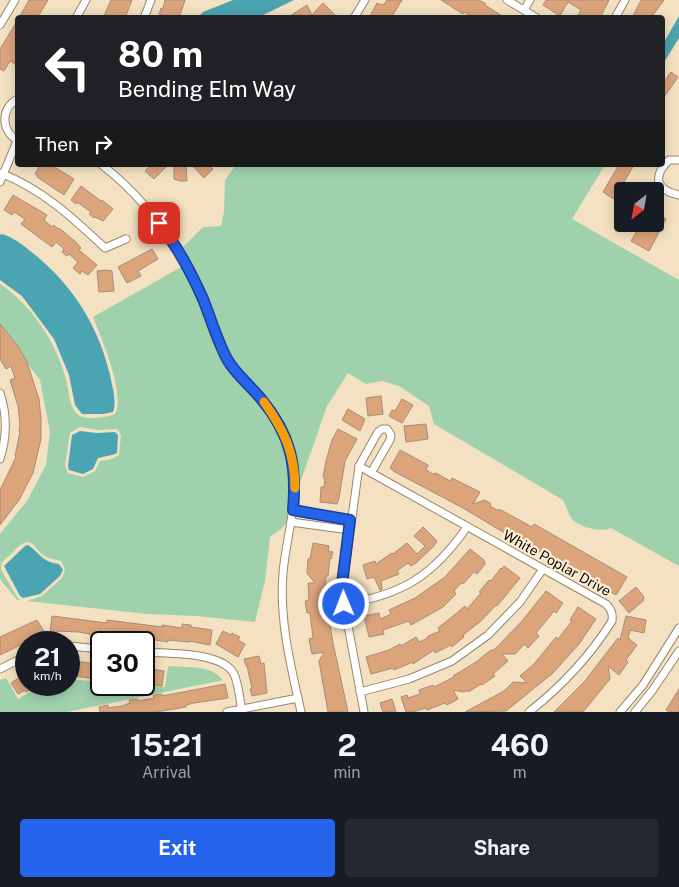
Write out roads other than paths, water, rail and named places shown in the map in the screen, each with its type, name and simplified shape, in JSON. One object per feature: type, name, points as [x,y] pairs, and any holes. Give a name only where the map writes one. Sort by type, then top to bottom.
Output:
[{"type":"street","points":[[0,25],[15,0]]},
{"type":"street","points":[[78,15],[86,0]]},
{"type":"street","points":[[145,15],[151,0]]},
{"type":"street","points":[[356,15],[364,0]]},
{"type":"street","points":[[508,0],[532,15]]},
{"type":"street","points":[[524,10],[530,0]]},
{"type":"street","points":[[617,15],[625,0]]},
{"type":"street","points":[[15,101],[3,109],[6,131],[15,139]]},
{"type":"street","points":[[15,146],[1,177],[37,192],[66,213],[105,248],[126,239]]},
{"type":"street","points":[[665,164],[669,160],[679,160]]},
{"type":"street","points":[[104,167],[130,189],[147,207],[171,238],[189,270],[228,360],[239,376],[262,400],[279,423],[288,443],[293,462],[295,486],[283,572],[282,602],[285,633],[301,712]]},
{"type":"street","points":[[662,167],[658,177],[661,185],[670,193],[679,195]]},
{"type":"street","points":[[0,393],[5,417],[5,433],[0,459]]},
{"type":"street","points":[[364,712],[342,584],[359,466],[378,432],[382,429],[387,429],[391,435],[390,440],[371,473]]},
{"type":"street","name":"White Poplar Drive","points":[[359,466],[606,604],[613,614],[612,621],[584,660],[563,683],[528,712]]},
{"type":"street","points":[[293,510],[350,520]]},
{"type":"street","points":[[317,525],[318,514]]},
{"type":"street","points":[[291,522],[349,530]]},
{"type":"street","points":[[344,604],[396,592],[419,579],[441,561],[467,527]]},
{"type":"street","points":[[360,692],[409,679],[452,660],[488,634],[520,602],[542,569]]},
{"type":"street","points":[[620,712],[643,685],[679,628]]},
{"type":"street","points":[[635,712],[652,691],[679,651]]},
{"type":"street","points":[[155,653],[209,657],[220,661],[234,675],[242,711]]},
{"type":"street","points":[[0,669],[15,662]]},
{"type":"street","points":[[227,712],[242,711],[298,698]]},
{"type":"water","points":[[233,0],[294,0],[263,15],[200,15]]},
{"type":"water","points":[[679,16],[679,38],[665,61],[665,40]]},
{"type":"water","points":[[2,234],[22,245],[53,271],[65,284],[84,311],[93,326],[110,375],[114,394],[113,412],[82,414],[75,405],[69,375],[54,339],[22,296],[0,280],[0,235]]},
{"type":"water","points":[[80,431],[97,433],[115,432],[118,435],[117,453],[98,458],[93,469],[83,474],[69,470],[68,466],[72,435]]},
{"type":"water","points":[[28,545],[45,559],[59,564],[63,570],[60,576],[40,594],[23,598],[20,596],[4,566]]}]
